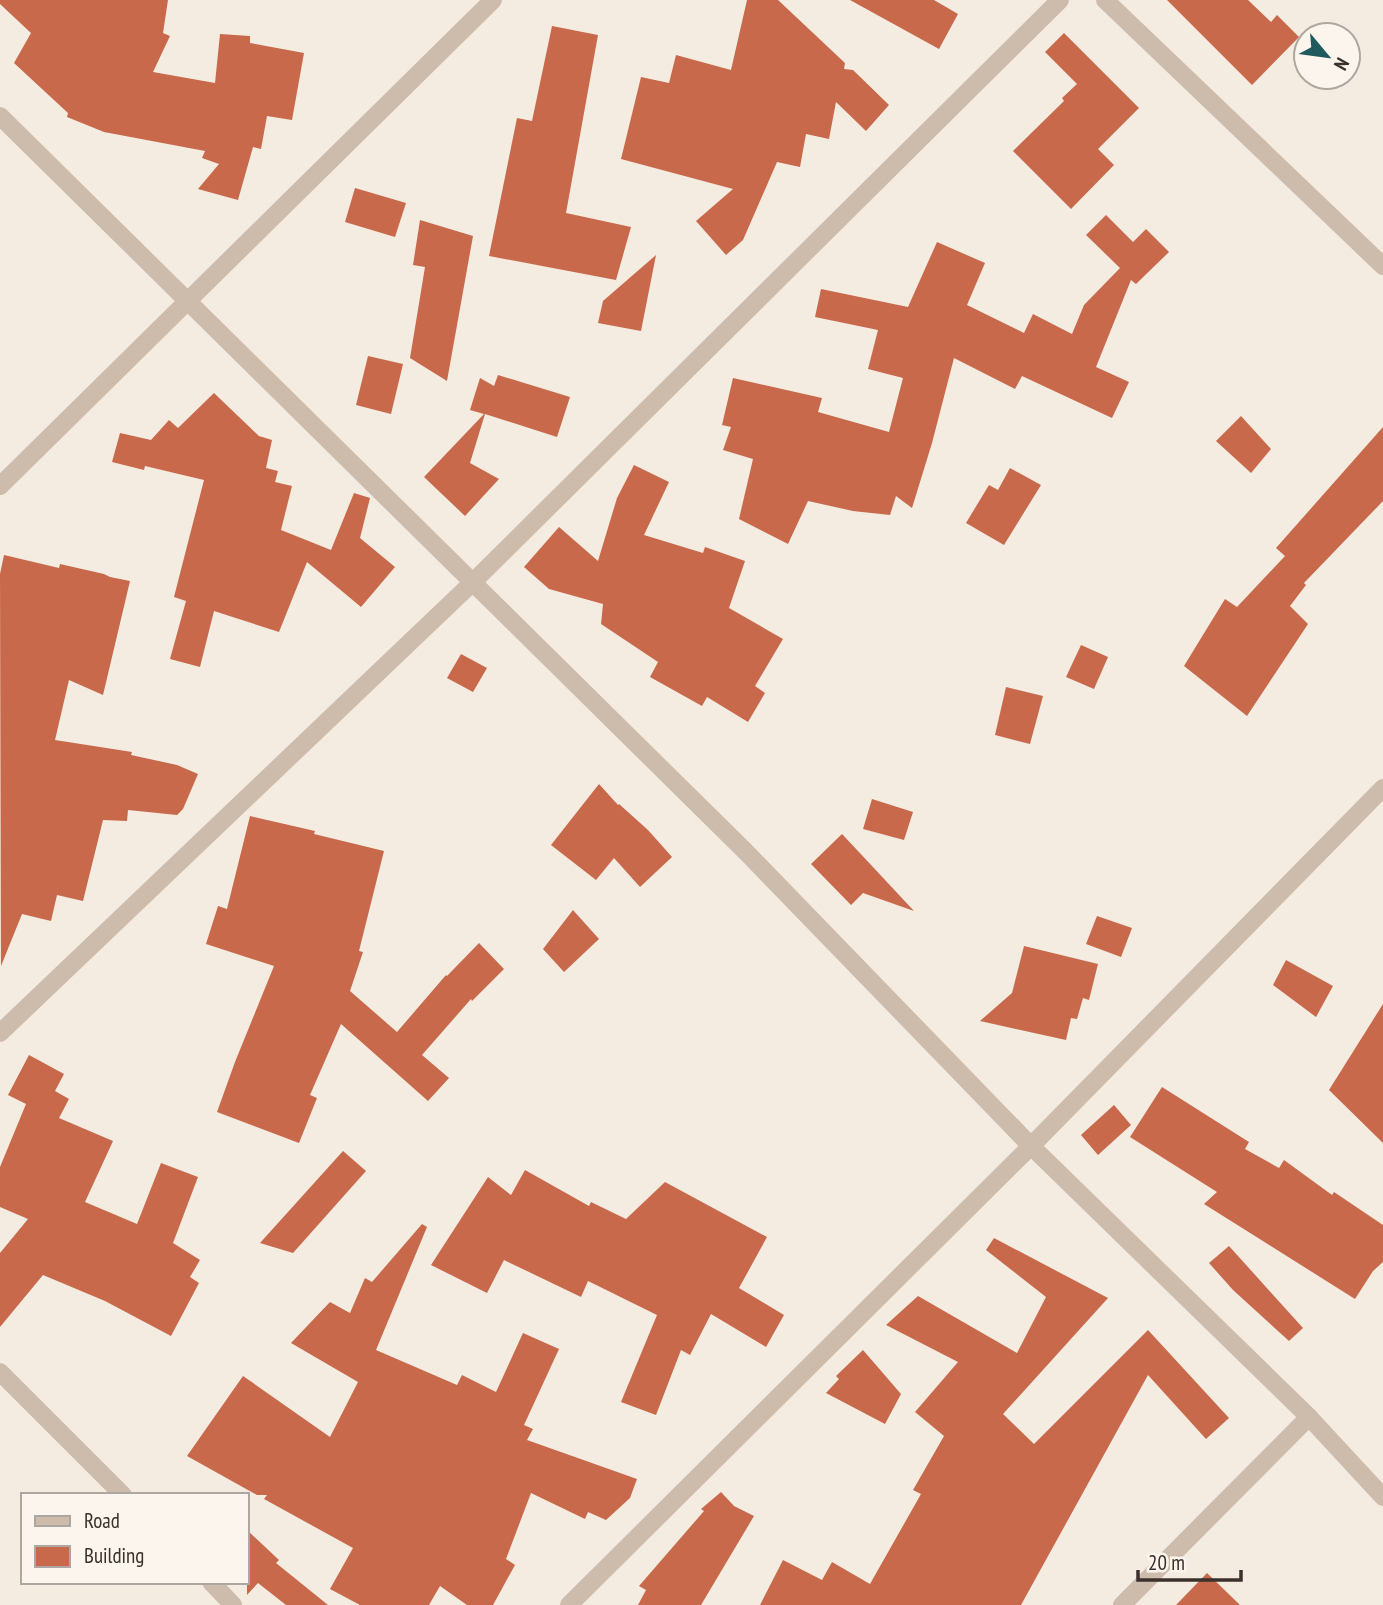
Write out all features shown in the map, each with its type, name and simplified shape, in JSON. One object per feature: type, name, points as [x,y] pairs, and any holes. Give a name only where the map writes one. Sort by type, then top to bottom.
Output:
[{"type":"street","points":[[0,486],[493,0]]},
{"type":"street","points":[[0,1033],[473,582],[1060,0]]},
{"type":"street","points":[[1105,0],[1383,266]]},
{"type":"street","points":[[0,116],[746,852],[1031,1146],[1309,1417],[1383,1497]]},
{"type":"street","points":[[569,1605],[1031,1146],[1383,788]]},
{"type":"street","points":[[0,1372],[121,1493]]},
{"type":"street","points":[[1122,1605],[1309,1417]]},
{"type":"street","points":[[213,1584],[233,1605]]},
{"type":"building","points":[[0,0],[168,0],[163,33],[170,36],[153,72],[215,83],[220,34],[250,36],[250,43],[304,53],[292,120],[267,116],[261,149],[253,147],[238,200],[198,189],[219,164],[202,158],[205,151],[104,132],[67,117],[68,113],[14,63],[31,33],[0,4]]},
{"type":"building","points":[[747,0],[778,0],[845,63],[844,69],[853,70],[889,105],[866,131],[836,102],[829,139],[806,134],[800,167],[777,162],[743,240],[726,255],[696,221],[733,189],[621,159],[641,77],[669,83],[676,55],[731,70]]},
{"type":"building","points":[[850,0],[934,0],[958,14],[939,49]]},
{"type":"building","points":[[1167,0],[1248,0],[1271,22],[1277,15],[1292,30],[1292,44],[1252,85]]},
{"type":"building","points":[[552,26],[598,35],[566,213],[631,227],[616,280],[489,256],[517,118],[532,121]]},
{"type":"building","points":[[1064,33],[1139,108],[1098,149],[1114,165],[1071,209],[1013,151],[1064,101],[1062,98],[1077,84],[1045,52]]},
{"type":"building","points":[[355,188],[406,203],[395,237],[345,222]]},
{"type":"building","points":[[1106,215],[1133,242],[1146,229],[1169,252],[1136,284],[1131,280],[1096,367],[1129,382],[1112,418],[1022,376],[1015,389],[954,358],[912,508],[896,496],[890,515],[853,511],[808,501],[788,544],[739,519],[753,459],[723,450],[731,427],[722,425],[733,378],[822,398],[818,412],[889,432],[903,378],[868,369],[878,330],[815,317],[821,289],[908,307],[937,242],[985,263],[967,305],[1024,333],[1033,314],[1072,334],[1084,305],[1120,268],[1086,235]]},
{"type":"building","points":[[420,220],[473,236],[447,381],[410,358],[425,267],[413,265]]},
{"type":"building","points":[[656,255],[641,331],[598,323],[603,301]]},
{"type":"building","points":[[368,356],[403,364],[391,414],[356,405]]},
{"type":"building","points":[[498,375],[570,397],[557,437],[485,414],[470,463],[499,479],[465,516],[424,477],[484,414],[470,410],[480,378],[494,386]]},
{"type":"building","points":[[214,393],[259,436],[272,440],[266,468],[278,471],[275,482],[292,486],[281,530],[331,550],[354,493],[370,498],[360,538],[395,567],[361,607],[307,562],[279,632],[214,611],[200,667],[170,659],[186,601],[174,597],[204,480],[145,466],[144,470],[112,462],[120,433],[151,440],[169,420],[178,428]]},
{"type":"building","points":[[1241,416],[1271,449],[1251,473],[1216,441]]},
{"type":"building","points":[[1383,427],[1383,501],[1304,583],[1306,585],[1290,606],[1308,624],[1247,716],[1184,666],[1225,599],[1237,607],[1285,556],[1276,548]]},
{"type":"building","points":[[634,465],[669,482],[644,535],[703,553],[705,547],[745,561],[729,608],[783,639],[755,686],[765,693],[748,722],[707,697],[702,706],[650,677],[658,662],[601,624],[603,604],[549,589],[524,567],[559,527],[598,561],[617,498]]},
{"type":"building","points":[[1010,468],[1041,485],[1004,545],[966,523],[989,485],[998,490]]},
{"type":"building","points":[[4,555],[59,568],[60,564],[130,581],[103,695],[69,680],[55,740],[132,752],[131,755],[177,765],[198,774],[183,809],[177,815],[128,810],[127,821],[103,820],[83,901],[57,895],[51,921],[22,914],[1,966],[0,574]]},
{"type":"building","points":[[1081,645],[1108,657],[1094,689],[1066,677]]},
{"type":"building","points":[[461,654],[487,668],[473,692],[447,678]]},
{"type":"building","points":[[1006,687],[1043,696],[1030,744],[995,735]]},
{"type":"building","points":[[599,784],[618,805],[648,830],[672,857],[640,887],[614,858],[596,880],[551,845]]},
{"type":"building","points":[[872,799],[913,812],[904,840],[863,829]]},
{"type":"building","points":[[250,816],[384,851],[359,951],[363,952],[350,991],[397,1032],[446,975],[479,943],[504,969],[472,1001],[471,999],[422,1055],[449,1078],[428,1101],[341,1024],[310,1095],[317,1098],[299,1143],[217,1112],[274,966],[206,944],[218,906],[227,909]]},
{"type":"building","points":[[842,834],[914,911],[863,893],[851,905],[811,864]]},
{"type":"building","points":[[573,910],[599,939],[564,972],[543,949]]},
{"type":"building","points":[[1097,916],[1132,928],[1121,957],[1086,944]]},
{"type":"building","points":[[1024,946],[1098,964],[1089,1000],[1083,998],[1077,1019],[1071,1018],[1066,1040],[980,1021],[1012,993]]},
{"type":"building","points":[[1286,960],[1333,986],[1316,1017],[1273,985]]},
{"type":"building","points":[[1383,1004],[1383,1143],[1329,1090]]},
{"type":"building","points":[[29,1055],[64,1074],[55,1091],[69,1099],[59,1118],[113,1141],[85,1202],[137,1224],[161,1163],[198,1177],[173,1243],[200,1260],[190,1277],[199,1283],[171,1336],[105,1301],[43,1275],[0,1327],[0,1253],[28,1219],[0,1207],[0,1167],[26,1104],[8,1095]]},
{"type":"building","points":[[1162,1087],[1249,1142],[1245,1149],[1279,1168],[1284,1160],[1332,1195],[1334,1192],[1383,1225],[1383,1262],[1373,1271],[1355,1299],[1204,1204],[1217,1192],[1130,1137]]},
{"type":"building","points":[[1114,1105],[1131,1125],[1098,1155],[1081,1135]]},
{"type":"building","points":[[343,1151],[366,1171],[293,1253],[260,1243]]},
{"type":"building","points":[[525,1170],[589,1206],[591,1202],[626,1219],[665,1182],[767,1237],[739,1288],[784,1315],[766,1347],[711,1314],[690,1355],[681,1350],[656,1415],[621,1402],[657,1315],[588,1281],[581,1297],[504,1260],[487,1293],[431,1265],[488,1177],[511,1195]]},
{"type":"building","points":[[422,1224],[427,1227],[376,1350],[457,1385],[462,1375],[496,1392],[523,1333],[559,1349],[524,1425],[533,1429],[527,1440],[637,1479],[630,1498],[606,1520],[588,1512],[585,1519],[531,1493],[506,1559],[515,1565],[493,1605],[467,1605],[440,1586],[429,1605],[360,1605],[330,1589],[353,1548],[264,1499],[267,1495],[257,1495],[187,1456],[243,1376],[330,1437],[358,1382],[291,1343],[330,1302],[350,1313],[365,1278],[372,1282]]},
{"type":"building","points":[[994,1238],[1108,1298],[1003,1414],[1034,1444],[1148,1330],[1229,1418],[1206,1439],[1148,1375],[1021,1605],[760,1605],[783,1560],[822,1580],[832,1562],[870,1584],[921,1494],[913,1490],[944,1436],[915,1412],[958,1362],[886,1325],[918,1296],[1017,1353],[1046,1297],[986,1250]]},
{"type":"building","points":[[1229,1246],[1303,1328],[1289,1341],[1233,1290],[1209,1263]]},
{"type":"building","points":[[863,1350],[901,1394],[885,1424],[826,1393],[839,1379],[836,1376]]},
{"type":"building","points":[[721,1492],[734,1506],[754,1516],[701,1605],[638,1605],[646,1590],[639,1586],[704,1511],[701,1509]]},
{"type":"building","points":[[248,1531],[279,1560],[276,1563],[328,1605],[286,1605],[258,1583],[247,1595]]},
{"type":"building","points":[[1207,1573],[1240,1605],[1176,1605]]}]
